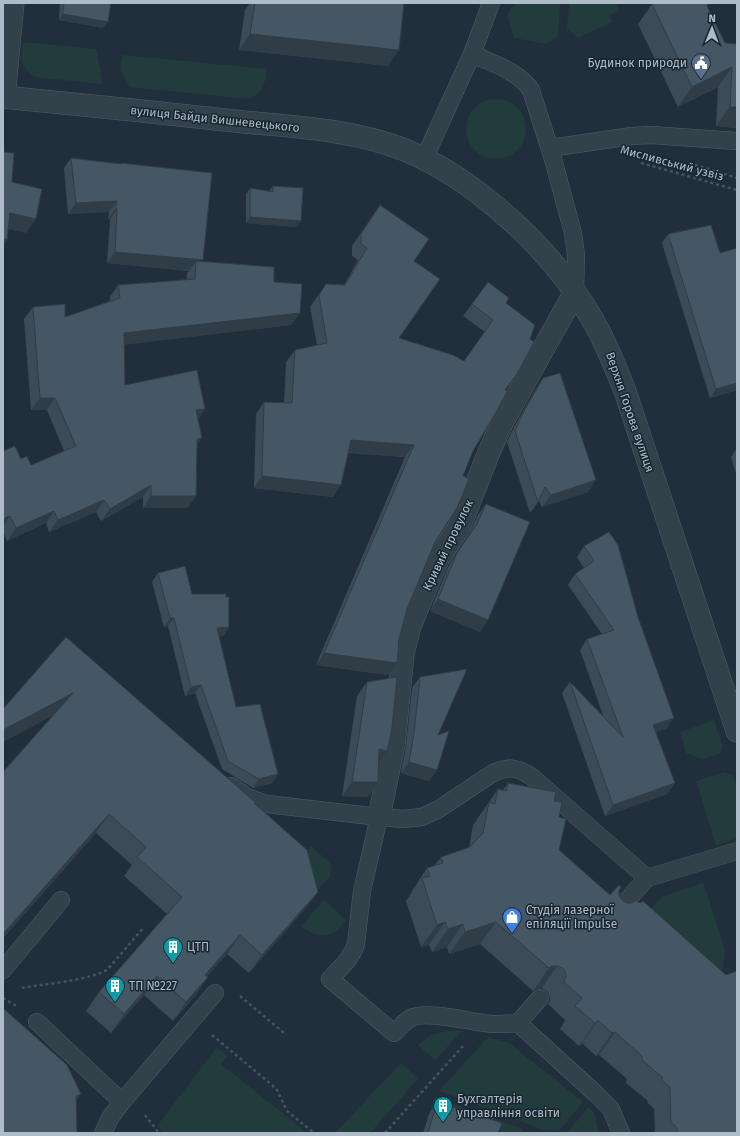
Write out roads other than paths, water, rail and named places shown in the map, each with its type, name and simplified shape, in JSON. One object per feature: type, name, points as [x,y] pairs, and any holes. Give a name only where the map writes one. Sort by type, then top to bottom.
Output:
[{"type":"street","points":[[4,97],[13,3]]},
{"type":"street","name":"вулиця Байди Вишневецького","points":[[4,97],[320,130],[362,136],[385,143],[424,159]]},
{"type":"street","name":"Верхня Горова вулиця","points":[[424,159],[473,189],[520,228],[549,259],[591,315],[604,340],[625,391],[737,731]]},
{"type":"street","name":"Кривий провулок","points":[[379,817],[394,744],[403,654],[410,626],[438,560],[464,516],[503,421],[575,292]]},
{"type":"lane","points":[[424,159],[472,54],[491,3]]},
{"type":"lane","points":[[472,54],[510,71],[531,90],[550,148],[573,233],[576,255],[575,292]]},
{"type":"lane","points":[[550,148],[652,134],[737,140]]},
{"type":"lane","points":[[218,778],[247,797],[267,804],[403,819],[422,817],[439,809],[493,773],[503,769],[513,768],[523,771],[532,777],[647,878]]},
{"type":"lane","points":[[379,817],[362,891],[356,944],[350,957],[330,979],[394,1033],[407,1020],[414,1016],[422,1015],[451,1017],[483,1023],[518,1023],[540,998]]},
{"type":"lane","points":[[613,916],[647,878],[737,850]]},
{"type":"lane","points":[[3,970],[61,900]]},
{"type":"lane","points":[[103,1133],[110,1118],[122,1102],[215,993]]},
{"type":"lane","points":[[37,1022],[122,1102]]},
{"type":"lane","points":[[518,1023],[595,1093],[610,1109],[621,1133]]},
{"type":"place","name":"Будинок природи","points":[[701,80]]},
{"type":"place","name":"Студія лазерної епіляції Impulse","points":[[512,934]]},
{"type":"place","name":"ЦТП","points":[[173,964]]},
{"type":"place","name":"ТП №227","points":[[115,1003]]},
{"type":"place","name":"Бухгалтерія управління освіти","points":[[443,1123]]}]
